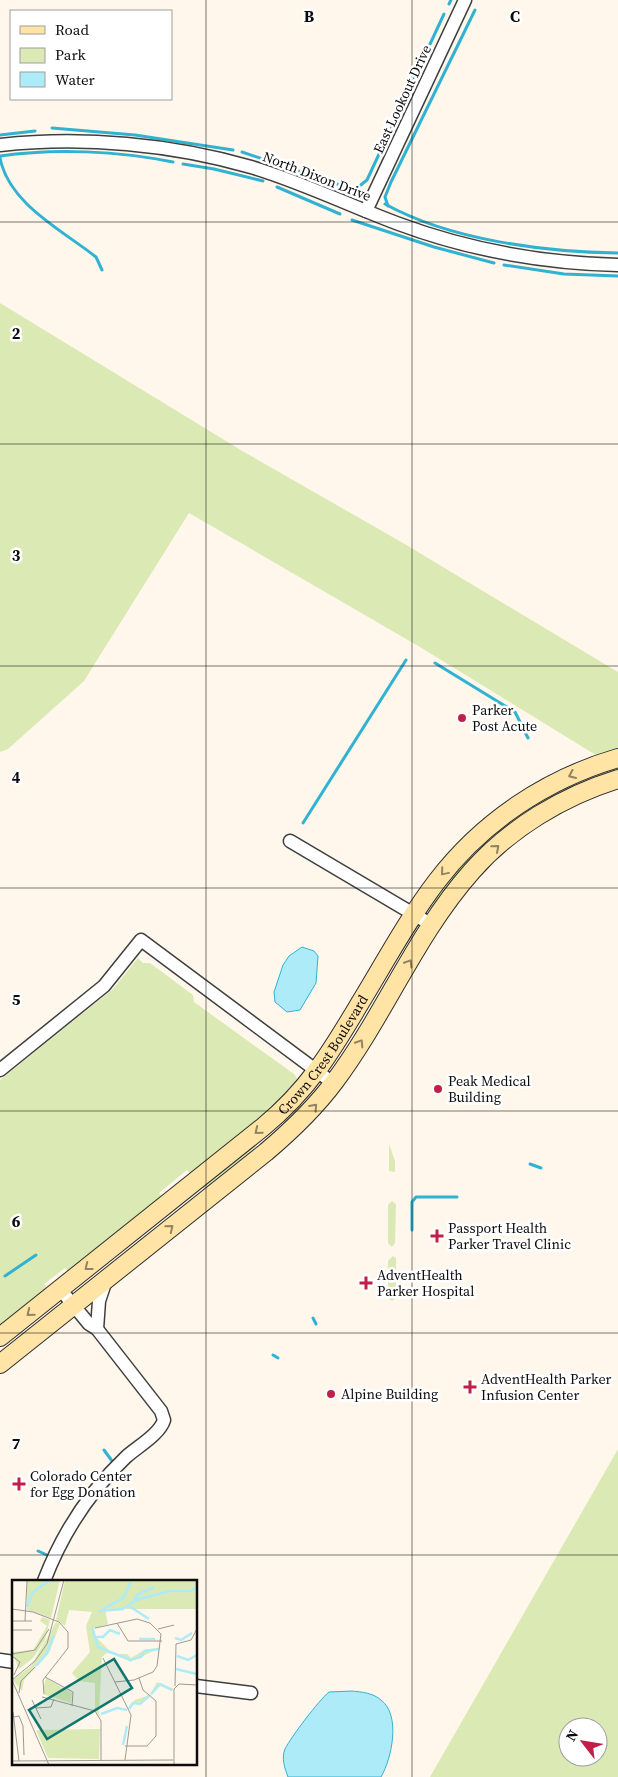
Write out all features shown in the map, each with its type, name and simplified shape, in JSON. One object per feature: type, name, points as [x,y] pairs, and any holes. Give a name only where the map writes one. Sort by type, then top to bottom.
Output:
[{"type":"main road","name":"Crown Crest Boulevard","points":[[0,1337],[274,1118],[317,1072],[414,915],[435,883],[458,856],[505,814],[533,795],[564,778],[618,758]]},
{"type":"main road","name":"Crown Crest Boulevard","points":[[0,1364],[20,1350],[73,1305],[286,1135],[333,1083],[432,925],[472,870],[518,830],[565,800],[618,779]]},
{"type":"main road","name":"Crown Crest Boulevard","points":[[0,1375],[20,1350]]},
{"type":"street","name":"East Lookout Drive","points":[[366,211],[465,0]]},
{"type":"street","name":"North Dixon Drive","points":[[0,144],[94,142],[188,153],[271,173],[426,233],[477,247],[556,261],[618,265]]},
{"type":"street","points":[[290,841],[432,925]]},
{"type":"street","points":[[0,1070],[104,986],[141,940],[333,1083]]},
{"type":"street","points":[[184,1191],[197,1206]]},
{"type":"street","points":[[97,1329],[99,1301],[106,1279]]},
{"type":"street","points":[[44,1580],[57,1550],[89,1498],[123,1459],[159,1429],[164,1420],[161,1411],[97,1329],[89,1324],[60,1289]]},
{"type":"street","points":[[198,1686],[251,1693]]},
{"type":"green space","points":[[0,303],[244,452],[403,543],[618,672],[618,751],[599,757],[420,647],[189,513],[84,681],[8,749],[0,752]]},
{"type":"green space","points":[[618,765],[618,773],[586,784],[437,905],[431,901],[484,840],[548,794]]},
{"type":"green space","points":[[138,958],[143,963],[150,963],[193,995],[194,1002],[294,1074],[299,1081],[287,1097],[191,1175],[187,1170],[159,1193],[163,1198],[69,1273],[65,1268],[44,1284],[48,1290],[0,1329],[0,1080],[113,989]]},
{"type":"green space","points":[[259,1140],[260,1142],[234,1169],[206,1191],[201,1186]]},
{"type":"green space","points":[[389,1144],[395,1161],[395,1172],[389,1171]]},
{"type":"green space","points":[[392,1201],[396,1204],[395,1243],[392,1247],[388,1243],[388,1205]]},
{"type":"green space","points":[[393,1256],[396,1258],[396,1298],[392,1301],[388,1298],[388,1261]]},
{"type":"green space","points":[[618,1449],[618,1777],[430,1777]]},
{"type":"water","points":[[302,947],[314,951],[318,956],[316,983],[300,1010],[287,1012],[275,1002],[274,992],[283,965],[289,956]]},
{"type":"water","points":[[352,1691],[367,1693],[378,1698],[387,1707],[391,1716],[393,1737],[385,1769],[381,1777],[288,1777],[283,1756],[288,1743],[299,1728],[329,1692]]},
{"type":"waterway","points":[[449,4],[451,0]]},
{"type":"waterway","points":[[388,206],[385,197],[391,182],[475,10]]},
{"type":"waterway","points":[[357,188],[367,180],[444,14]]},
{"type":"waterway","points":[[52,128],[135,135],[233,150]]},
{"type":"waterway","points":[[0,135],[35,131]]},
{"type":"waterway","points":[[0,156],[64,151],[130,155],[173,162]]},
{"type":"waterway","points":[[242,152],[349,188],[357,188],[361,193]]},
{"type":"waterway","points":[[0,158],[5,174],[25,202],[53,226],[96,257],[102,270]]},
{"type":"waterway","points":[[183,164],[214,169],[263,181]]},
{"type":"waterway","points":[[277,187],[340,214]]},
{"type":"waterway","points":[[385,204],[438,227],[498,242],[560,250],[618,253]]},
{"type":"waterway","points":[[352,220],[434,247],[494,263]]},
{"type":"waterway","points":[[504,265],[564,274],[618,276]]},
{"type":"waterway","points":[[303,823],[406,660]]},
{"type":"waterway","points":[[435,663],[515,712],[528,738]]},
{"type":"waterway","points":[[530,1164],[541,1168]]},
{"type":"waterway","points":[[412,1230],[412,1202],[416,1197],[457,1197]]},
{"type":"waterway","points":[[5,1276],[36,1255]]},
{"type":"waterway","points":[[313,1318],[316,1324]]},
{"type":"waterway","points":[[273,1355],[278,1358]]},
{"type":"waterway","points":[[104,1450],[112,1461]]},
{"type":"waterway","points":[[38,1551],[47,1555]]},
{"type":"place","name":"Parker Post Acute","points":[[462,718]]},
{"type":"place","name":"Peak Medical Building","points":[[438,1089]]},
{"type":"place","name":"Passport Health Parker Travel Clinic","points":[[437,1236]]},
{"type":"place","name":"AdventHealth Parker Hospital","points":[[366,1283]]},
{"type":"place","name":"AdventHealth Parker Infusion Center","points":[[470,1387]]},
{"type":"place","name":"Alpine Building","points":[[331,1394]]},
{"type":"place","name":"Colorado Center for Egg Donation","points":[[19,1484]]}]
